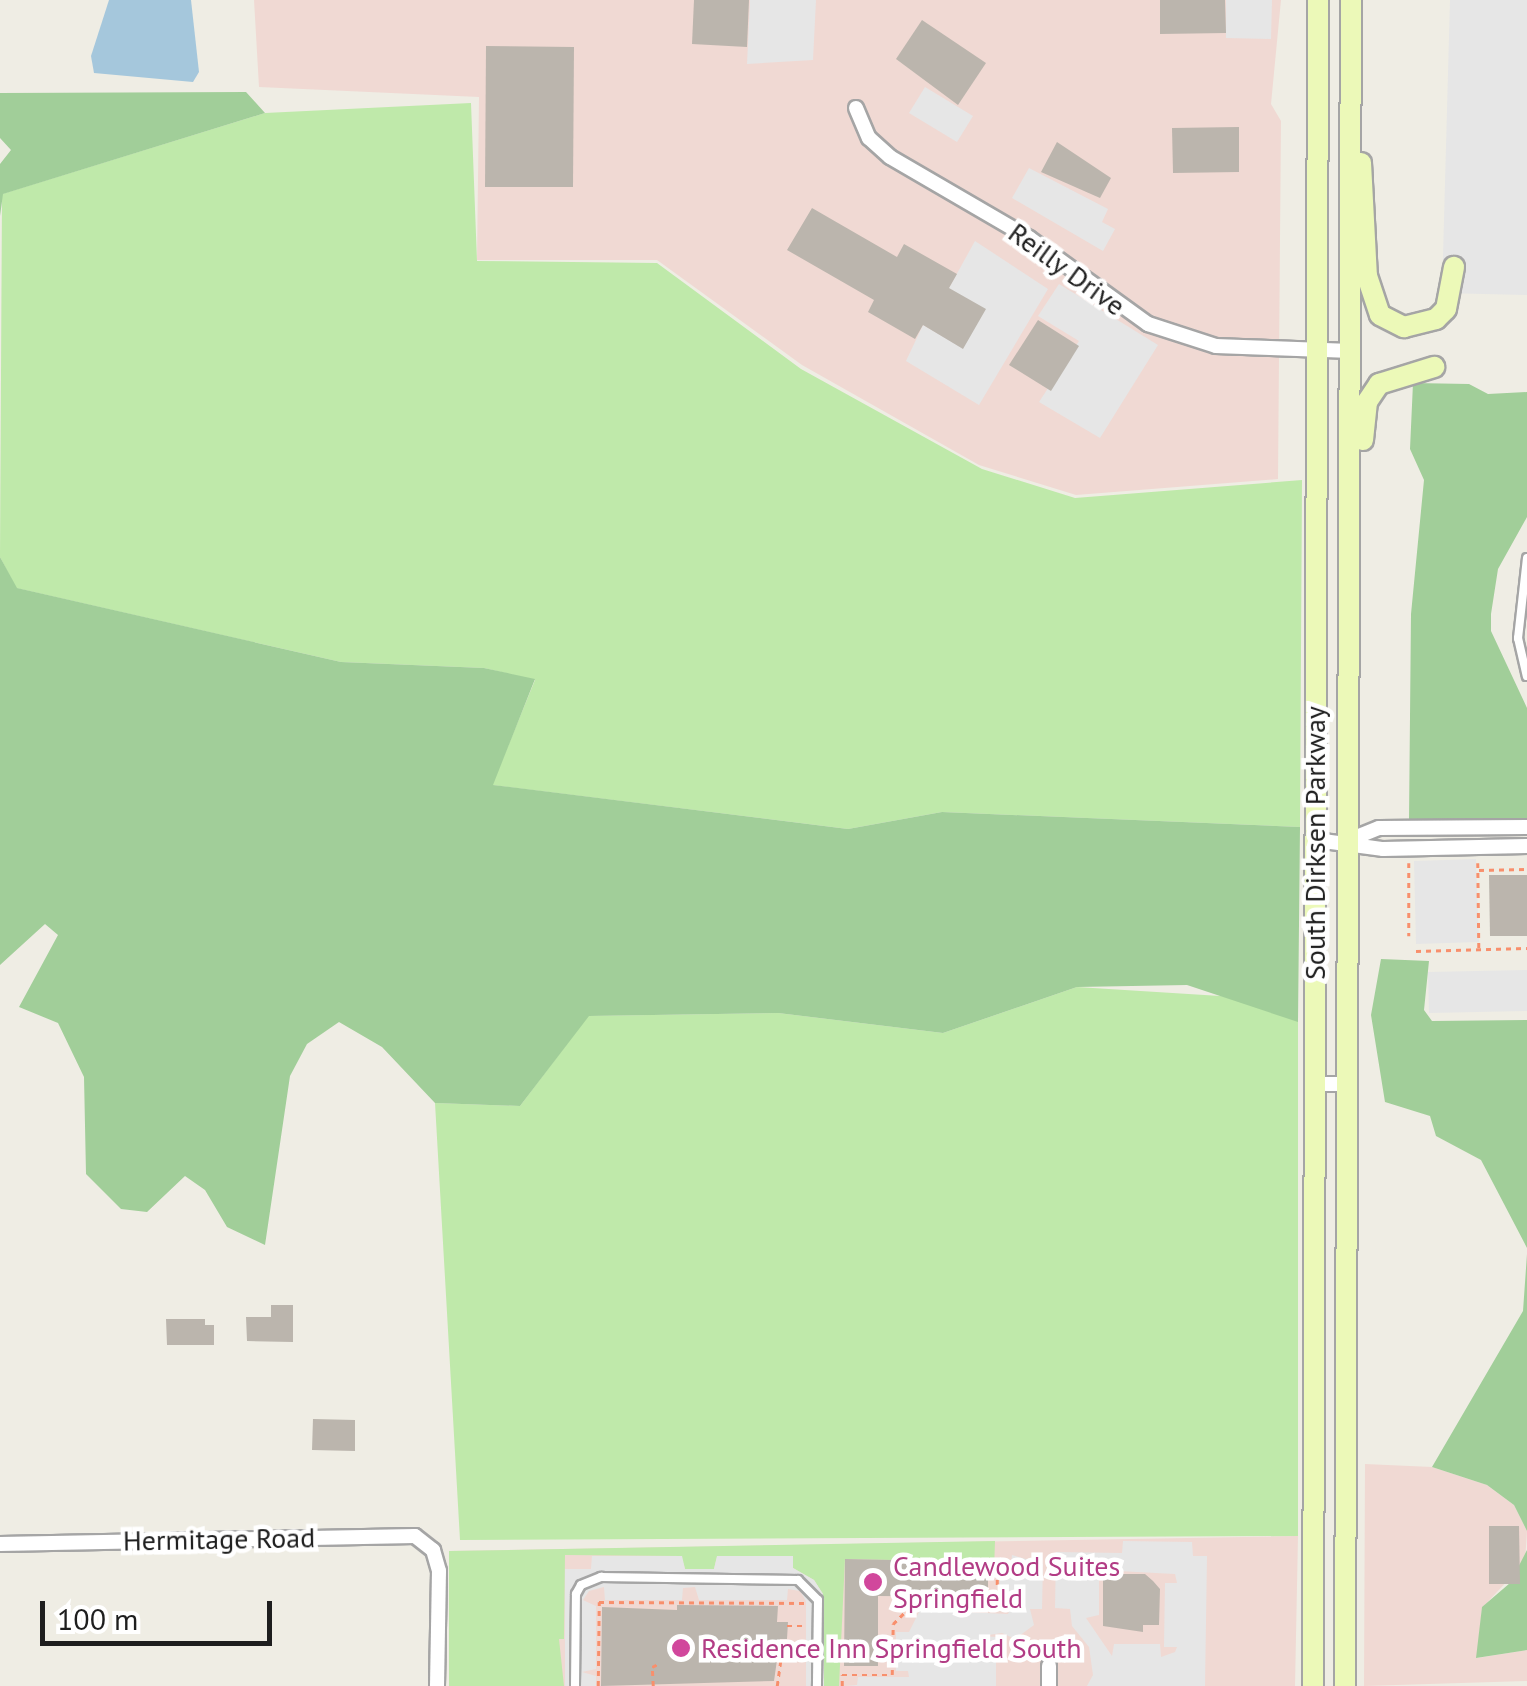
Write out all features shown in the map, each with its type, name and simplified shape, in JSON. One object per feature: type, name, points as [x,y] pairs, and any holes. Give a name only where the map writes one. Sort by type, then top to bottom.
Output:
[{"type":"main road","name":"South Dirksen Parkway","points":[[1313,1686],[1318,0]]},
{"type":"main road","name":"South Dirksen Parkway","points":[[1345,1686],[1351,0]]},
{"type":"main road","points":[[1351,115],[1365,181],[1367,276],[1380,314],[1404,328],[1436,320],[1446,308],[1454,267]]},
{"type":"main road","points":[[1349,666],[1361,615],[1367,402],[1388,378],[1434,366]]},
{"type":"street","name":"Reilly Drive","points":[[856,108],[869,138],[890,157],[1029,238],[1148,324],[1216,346],[1351,351]]},
{"type":"street","points":[[1348,840],[1379,828],[1527,827]]},
{"type":"street","points":[[1316,840],[1348,840],[1383,849],[1527,846]]},
{"type":"street","points":[[1315,1084],[1347,1084]]},
{"type":"street","name":"Hermitage Road","points":[[0,1544],[399,1534],[433,1550],[439,1572],[438,1686]]},
{"type":"street","points":[[1313,1593],[1346,1594]]},
{"type":"street","points":[[1048,1686],[1049,1666]]},
{"type":"lane","points":[[1527,558],[1518,638],[1527,676]]},
{"type":"lane","points":[[574,1686],[576,1594],[590,1579],[744,1578],[798,1580],[815,1592],[817,1686]]},
{"type":"path","points":[[1408,857],[1408,936]]},
{"type":"path","points":[[1478,861],[1479,948]]},
{"type":"path","points":[[1478,870],[1527,869]]},
{"type":"path","points":[[1416,950],[1527,948]]},
{"type":"path","points":[[997,1615],[998,1562],[1008,1561]]},
{"type":"path","points":[[598,1686],[599,1602],[805,1603],[805,1641]]},
{"type":"path","points":[[842,1686],[842,1675],[892,1675],[893,1624],[905,1612],[924,1605],[997,1606]]},
{"type":"path","points":[[788,1626],[805,1626]]},
{"type":"path","points":[[778,1686],[782,1649]]},
{"type":"path","points":[[654,1686],[652,1668],[660,1663]]},
{"type":"shaded area","points":[[254,0],[1281,0],[1271,104],[1281,121],[1278,479],[1076,495],[979,465],[802,365],[657,260],[477,260],[479,97],[259,87]]},
{"type":"shaded area","points":[[750,0],[816,0],[813,60],[747,64]]},
{"type":"shaded area","points":[[1226,0],[1272,0],[1271,39],[1226,38]]},
{"type":"shaded area","points":[[1450,0],[1527,0],[1527,295],[1442,293]]},
{"type":"shaded area","points":[[925,87],[973,116],[957,142],[909,113]]},
{"type":"shaded area","points":[[1029,168],[1108,209],[1102,222],[1115,229],[1103,251],[1012,198]]},
{"type":"shaded area","points":[[975,241],[1048,289],[979,405],[906,361],[923,325],[963,348],[949,288]]},
{"type":"shaded area","points":[[1059,284],[1158,345],[1100,438],[1039,402],[1079,341],[1038,316]]},
{"type":"shaded area","points":[[1476,859],[1479,942],[1416,944],[1414,861]]},
{"type":"shaded area","points":[[1527,970],[1527,1011],[1429,1013],[1428,972]]},
{"type":"shaded area","points":[[1365,1464],[1432,1467],[1487,1485],[1514,1505],[1527,1531],[1525,1562],[1482,1608],[1477,1658],[1527,1650],[1527,1681],[1364,1686]]},
{"type":"shaded area","points":[[1298,1536],[1295,1686],[449,1686],[449,1551]]},
{"type":"shaded area","points":[[1123,1541],[1192,1542],[1193,1556],[1207,1556],[1205,1686],[1087,1686],[1093,1675],[1089,1647],[1072,1626],[1070,1609],[1055,1608],[1056,1552],[1122,1553]],"holes":[[[1099,1570],[1175,1574],[1177,1583],[1165,1583],[1164,1647],[1177,1647],[1175,1652],[1161,1657],[1160,1644],[1114,1644],[1112,1656],[1086,1618],[1099,1615]]]},
{"type":"shaded area","points":[[1012,1555],[1043,1564],[1042,1609],[1030,1609],[1034,1625],[1015,1639],[1002,1633],[982,1636],[996,1637],[996,1686],[845,1686],[857,1685],[858,1677],[909,1677],[908,1671],[896,1671],[896,1632],[909,1632],[920,1610],[1008,1614],[1012,1604],[999,1602],[1000,1564],[1011,1564]]},
{"type":"shaded area","points":[[592,1556],[682,1556],[685,1569],[714,1569],[717,1556],[793,1556],[793,1568],[814,1580],[823,1594],[824,1686],[806,1686],[806,1601],[800,1591],[788,1589],[787,1600],[699,1600],[695,1587],[683,1588],[682,1600],[605,1600],[604,1587],[589,1591],[583,1600],[596,1606],[596,1669],[582,1672],[596,1676],[596,1686],[565,1686],[565,1569],[591,1569]]},
{"type":"green space","points":[[246,92],[265,113],[3,194],[0,216],[0,164],[11,150],[0,138],[0,93]]},
{"type":"green space","points":[[471,103],[477,261],[657,263],[801,369],[982,469],[1075,498],[1302,480],[1300,827],[942,812],[848,829],[492,785],[535,680],[484,668],[341,662],[16,588],[0,557],[2,194],[265,113]]},
{"type":"green space","points":[[1413,383],[1469,384],[1488,394],[1527,392],[1527,517],[1498,569],[1491,631],[1527,708],[1527,818],[1409,820],[1411,614],[1424,480],[1410,449]]},
{"type":"green space","points":[[0,557],[17,588],[341,662],[484,668],[535,679],[493,785],[848,829],[942,812],[1300,827],[1298,1022],[1187,985],[1077,987],[943,1033],[778,1013],[589,1016],[520,1106],[435,1103],[382,1047],[339,1022],[307,1044],[290,1076],[265,1245],[227,1227],[205,1190],[185,1176],[147,1212],[121,1209],[86,1174],[84,1077],[58,1023],[19,1007],[58,935],[45,924],[0,965]]},
{"type":"green space","points":[[1381,959],[1429,961],[1424,1010],[1432,1021],[1527,1020],[1527,1248],[1481,1160],[1436,1136],[1430,1116],[1385,1102],[1371,1015]]},
{"type":"green space","points":[[1077,987],[1298,1001],[1298,1536],[460,1540],[435,1103],[520,1106],[588,1016],[778,1013],[943,1033]]},
{"type":"green space","points":[[1527,1254],[1527,1531],[1514,1505],[1487,1485],[1432,1467],[1523,1311]]},
{"type":"green space","points":[[995,1541],[994,1571],[988,1571],[987,1562],[845,1559],[839,1686],[824,1686],[823,1594],[814,1580],[793,1568],[792,1556],[717,1557],[714,1569],[685,1569],[681,1556],[565,1555],[564,1639],[559,1639],[564,1686],[449,1686],[449,1551]]},
{"type":"green space","points":[[1527,1550],[1527,1650],[1476,1658],[1482,1607],[1510,1583]]},
{"type":"water","points":[[109,0],[191,0],[199,72],[193,82],[94,73],[91,56]]},
{"type":"building","points":[[694,0],[749,0],[747,47],[692,44]]},
{"type":"building","points":[[1160,0],[1225,0],[1226,33],[1160,34]]},
{"type":"building","points":[[922,20],[986,63],[958,105],[896,59]]},
{"type":"building","points":[[486,46],[574,47],[573,187],[485,187]]},
{"type":"building","points":[[1239,127],[1239,172],[1173,173],[1172,128]]},
{"type":"building","points":[[1057,142],[1111,178],[1100,198],[1041,172]]},
{"type":"building","points":[[812,208],[897,257],[904,244],[957,274],[949,288],[986,309],[963,349],[923,325],[915,339],[868,312],[874,300],[787,250]]},
{"type":"building","points":[[1038,320],[1079,346],[1051,391],[1009,365]]},
{"type":"building","points":[[1489,875],[1527,875],[1527,936],[1490,936]]},
{"type":"building","points":[[271,1305],[293,1305],[293,1342],[247,1341],[246,1317],[271,1317]]},
{"type":"building","points":[[166,1319],[205,1319],[205,1325],[214,1325],[214,1345],[167,1345]]},
{"type":"building","points":[[313,1419],[355,1420],[355,1451],[312,1450]]},
{"type":"building","points":[[1489,1526],[1519,1526],[1520,1584],[1489,1584]]},
{"type":"building","points":[[845,1559],[988,1562],[988,1597],[878,1596],[878,1666],[844,1666]]},
{"type":"building","points":[[1110,1574],[1145,1574],[1153,1581],[1160,1589],[1159,1625],[1143,1625],[1143,1632],[1103,1626],[1103,1579]]},
{"type":"building","name":"Residence Inn Springfield South","points":[[677,1605],[778,1606],[777,1622],[788,1622],[787,1639],[780,1639],[774,1681],[601,1686],[602,1607],[677,1610]]},
{"type":"place","name":"Candlewood Suites Springfield","points":[[873,1582]]},
{"type":"place","name":"Residence Inn Springfield South","points":[[681,1648]]}]
